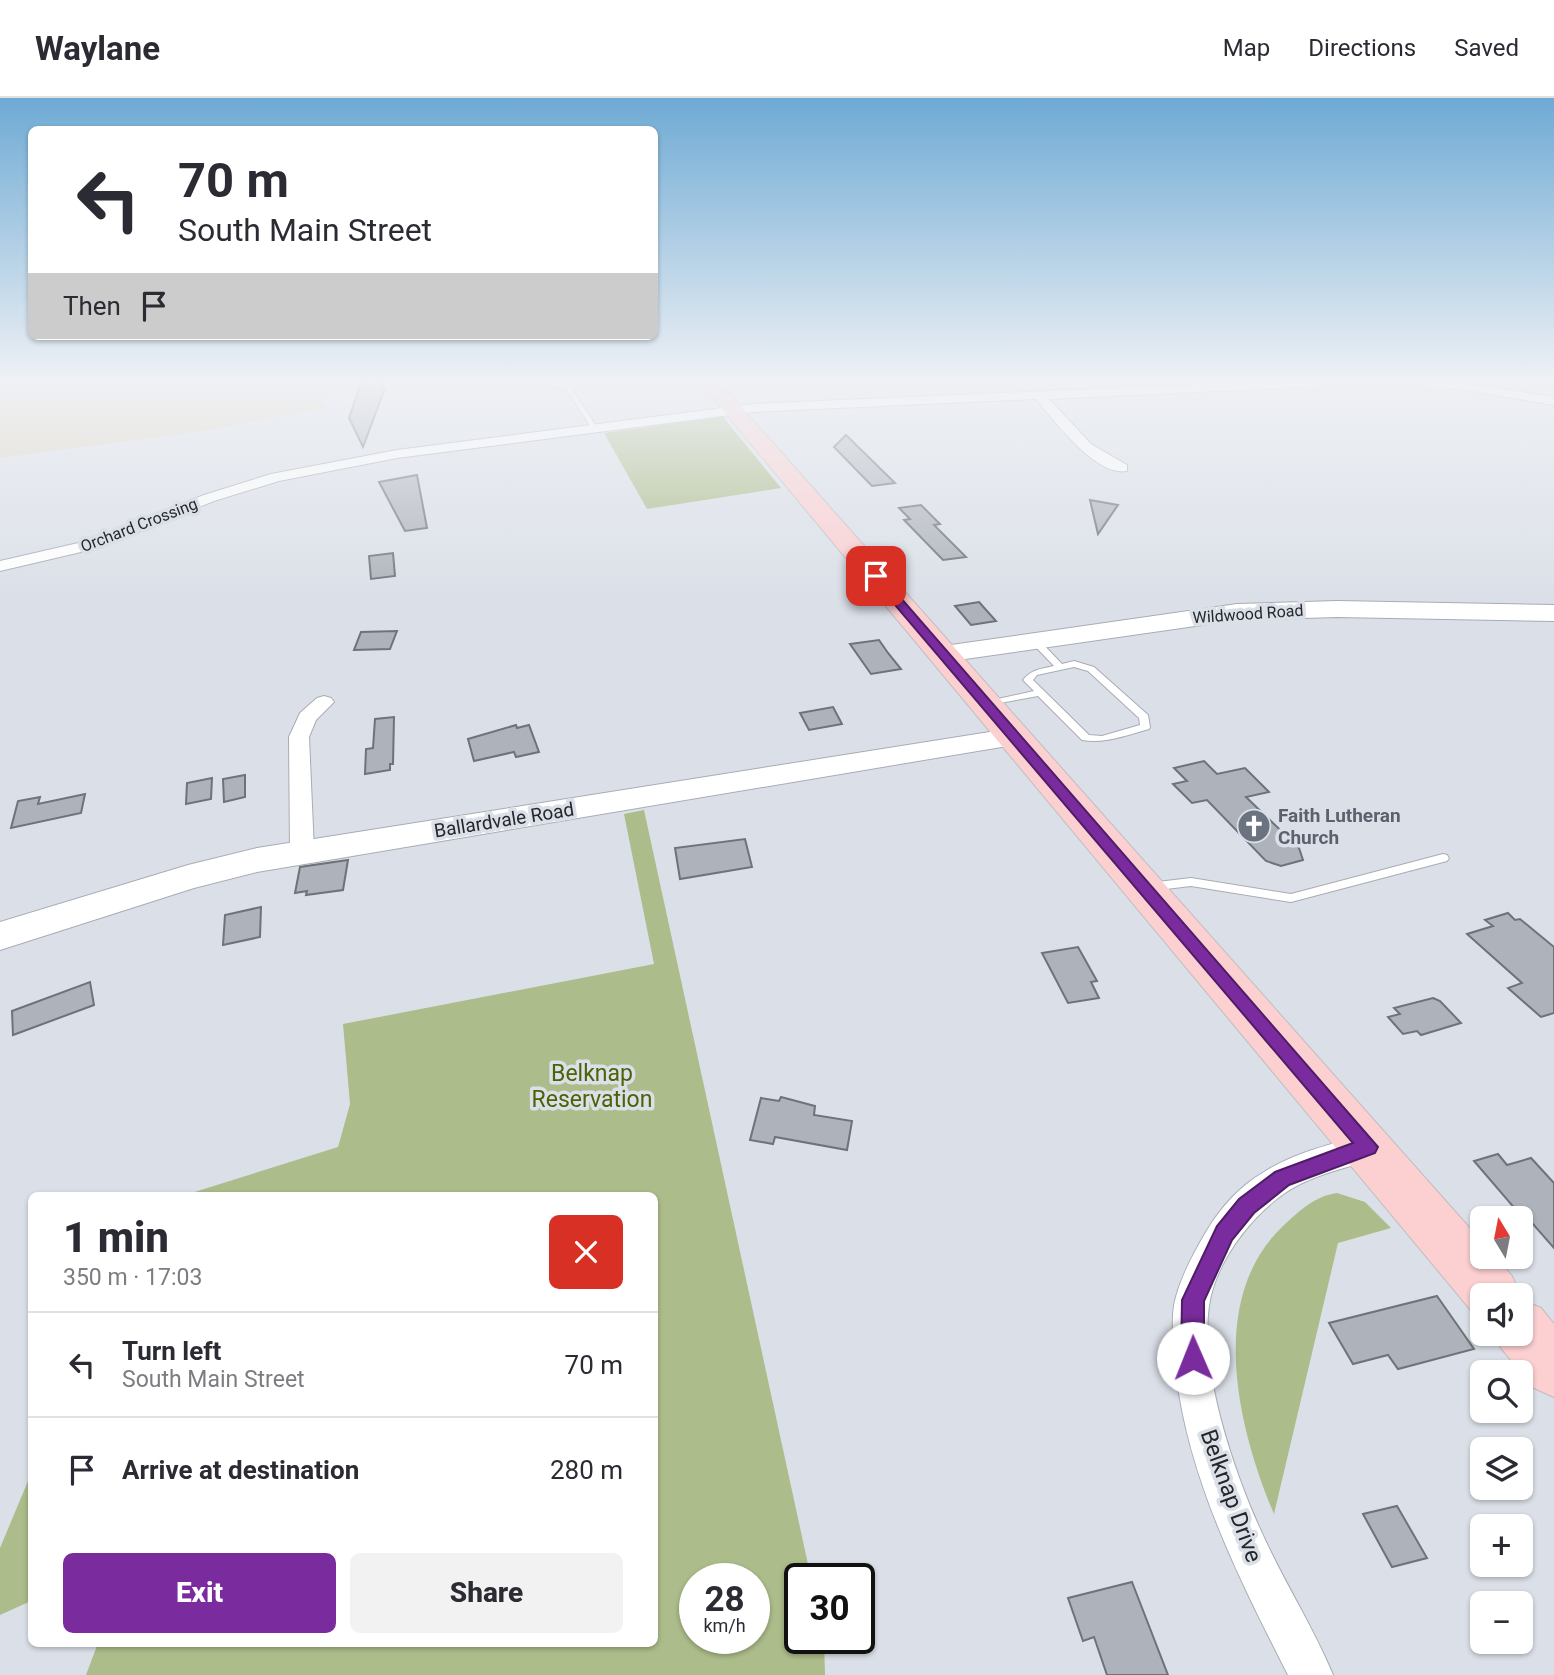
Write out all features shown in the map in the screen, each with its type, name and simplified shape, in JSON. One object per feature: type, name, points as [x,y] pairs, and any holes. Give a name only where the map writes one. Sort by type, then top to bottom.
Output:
[{"type":"main road","points":[[771,454],[1483,1283]]},
{"type":"main road","points":[[1533,1343],[1554,1368]]},
{"type":"street","name":"Orchard Crossing","points":[[0,566],[92,545],[209,498],[318,467],[399,454]]},
{"type":"street","points":[[1094,454],[1103,461],[1122,468]]},
{"type":"street","name":"Wildwood Road","points":[[944,654],[1183,618],[1258,611],[1405,609],[1554,613]]},
{"type":"street","points":[[302,851],[299,737],[307,716],[324,702]]},
{"type":"street","name":"Ballardvale Road","points":[[0,936],[219,868],[302,851],[474,826],[1016,737]]},
{"type":"street","name":"Belknap Drive","points":[[1311,1675],[1239,1531],[1209,1439],[1194,1378],[1191,1337],[1193,1300],[1224,1233],[1265,1189],[1282,1178],[1368,1147]]},
{"type":"lane","points":[[1035,641],[1060,667]]},
{"type":"lane","points":[[1077,664],[1091,668],[1144,717],[1146,727],[1099,740],[1086,738],[1029,682],[1030,675],[1060,667],[1077,664]]},
{"type":"lane","points":[[987,704],[1039,692]]},
{"type":"lane","points":[[1145,888],[1191,882],[1291,898],[1443,859]]},
{"type":"shaded area","points":[[0,454],[33,454],[0,458]]},
{"type":"green space","points":[[616,454],[753,454],[781,488],[647,509]]},
{"type":"green space","name":"Belknap Reservation","points":[[644,810],[808,1563],[784,1563],[784,1654],[824,1654],[825,1675],[86,1675],[96,1647],[658,1647],[658,1192],[195,1192],[338,1147],[350,1104],[343,1024],[654,964],[624,814]]},
{"type":"green space","points":[[1337,1193],[1365,1202],[1391,1228],[1338,1243],[1274,1514],[1249,1443],[1241,1405],[1236,1366],[1237,1327],[1244,1290],[1259,1256],[1283,1226],[1314,1201]]},
{"type":"green space","points":[[28,1481],[28,1602],[0,1615],[0,1548]]},
{"type":"building","points":[[840,454],[865,454],[895,483],[872,486]]},
{"type":"building","points":[[417,475],[427,528],[405,531],[379,482]]},
{"type":"building","points":[[1090,500],[1118,505],[1098,534]]},
{"type":"building","points":[[921,505],[940,524],[934,525],[966,557],[943,560],[904,520],[910,519],[899,508]]},
{"type":"building","points":[[393,553],[395,576],[371,579],[369,556]]},
{"type":"building","points":[[979,602],[996,621],[971,625],[955,606]]},
{"type":"building","points":[[397,631],[390,649],[354,650],[361,632]]},
{"type":"building","points":[[879,640],[901,669],[871,674],[850,644]]},
{"type":"building","points":[[833,707],[842,724],[809,730],[800,713]]},
{"type":"building","points":[[394,717],[393,764],[390,764],[390,770],[365,774],[366,749],[373,748],[375,719]]},
{"type":"building","points":[[516,725],[517,728],[529,725],[539,752],[516,757],[514,752],[474,761],[468,739]]},
{"type":"building","name":"Faith Lutheran Church","points":[[1204,761],[1217,774],[1245,768],[1269,792],[1246,797],[1299,848],[1303,860],[1281,866],[1266,861],[1207,800],[1192,803],[1173,784],[1187,781],[1174,768]]},
{"type":"building","points":[[245,775],[245,797],[224,802],[223,779]]},
{"type":"building","points":[[212,778],[211,799],[186,804],[187,783]]},
{"type":"building","points":[[85,794],[81,813],[11,828],[18,801],[40,797],[38,804]]},
{"type":"building","points":[[745,839],[752,867],[680,879],[675,848]]},
{"type":"building","points":[[348,860],[343,890],[306,895],[307,891],[295,893],[300,867]]},
{"type":"building","points":[[261,907],[260,937],[223,945],[225,915]]},
{"type":"building","points":[[1508,913],[1515,920],[1520,919],[1554,947],[1554,1013],[1541,1017],[1508,988],[1522,983],[1467,934],[1493,926],[1485,920]]},
{"type":"building","points":[[1078,947],[1097,981],[1091,982],[1099,998],[1068,1003],[1042,953]]},
{"type":"building","points":[[90,982],[94,1005],[13,1035],[12,1011]]},
{"type":"building","points":[[1433,998],[1440,1001],[1461,1023],[1421,1035],[1417,1031],[1403,1034],[1388,1017],[1400,1014],[1394,1008]]},
{"type":"building","points":[[781,1097],[815,1106],[814,1115],[852,1121],[847,1150],[775,1137],[773,1144],[750,1140],[761,1098],[779,1101]]},
{"type":"building","points":[[1498,1154],[1507,1165],[1531,1158],[1554,1183],[1554,1248],[1533,1224],[1533,1206],[1513,1206],[1474,1161]]},
{"type":"building","points":[[1437,1296],[1474,1349],[1398,1369],[1388,1355],[1353,1364],[1329,1323]]},
{"type":"building","points":[[1397,1506],[1427,1558],[1392,1567],[1363,1514]]},
{"type":"building","points":[[1132,1582],[1168,1675],[1107,1675],[1094,1637],[1083,1641],[1068,1598]]},
{"type":"place","name":"Faith Lutheran Church","points":[[1254,826]]},
{"type":"route","points":[[876,576],[1368,1147],[1282,1178],[1246,1206],[1224,1233],[1193,1300],[1193,1358]]}]
